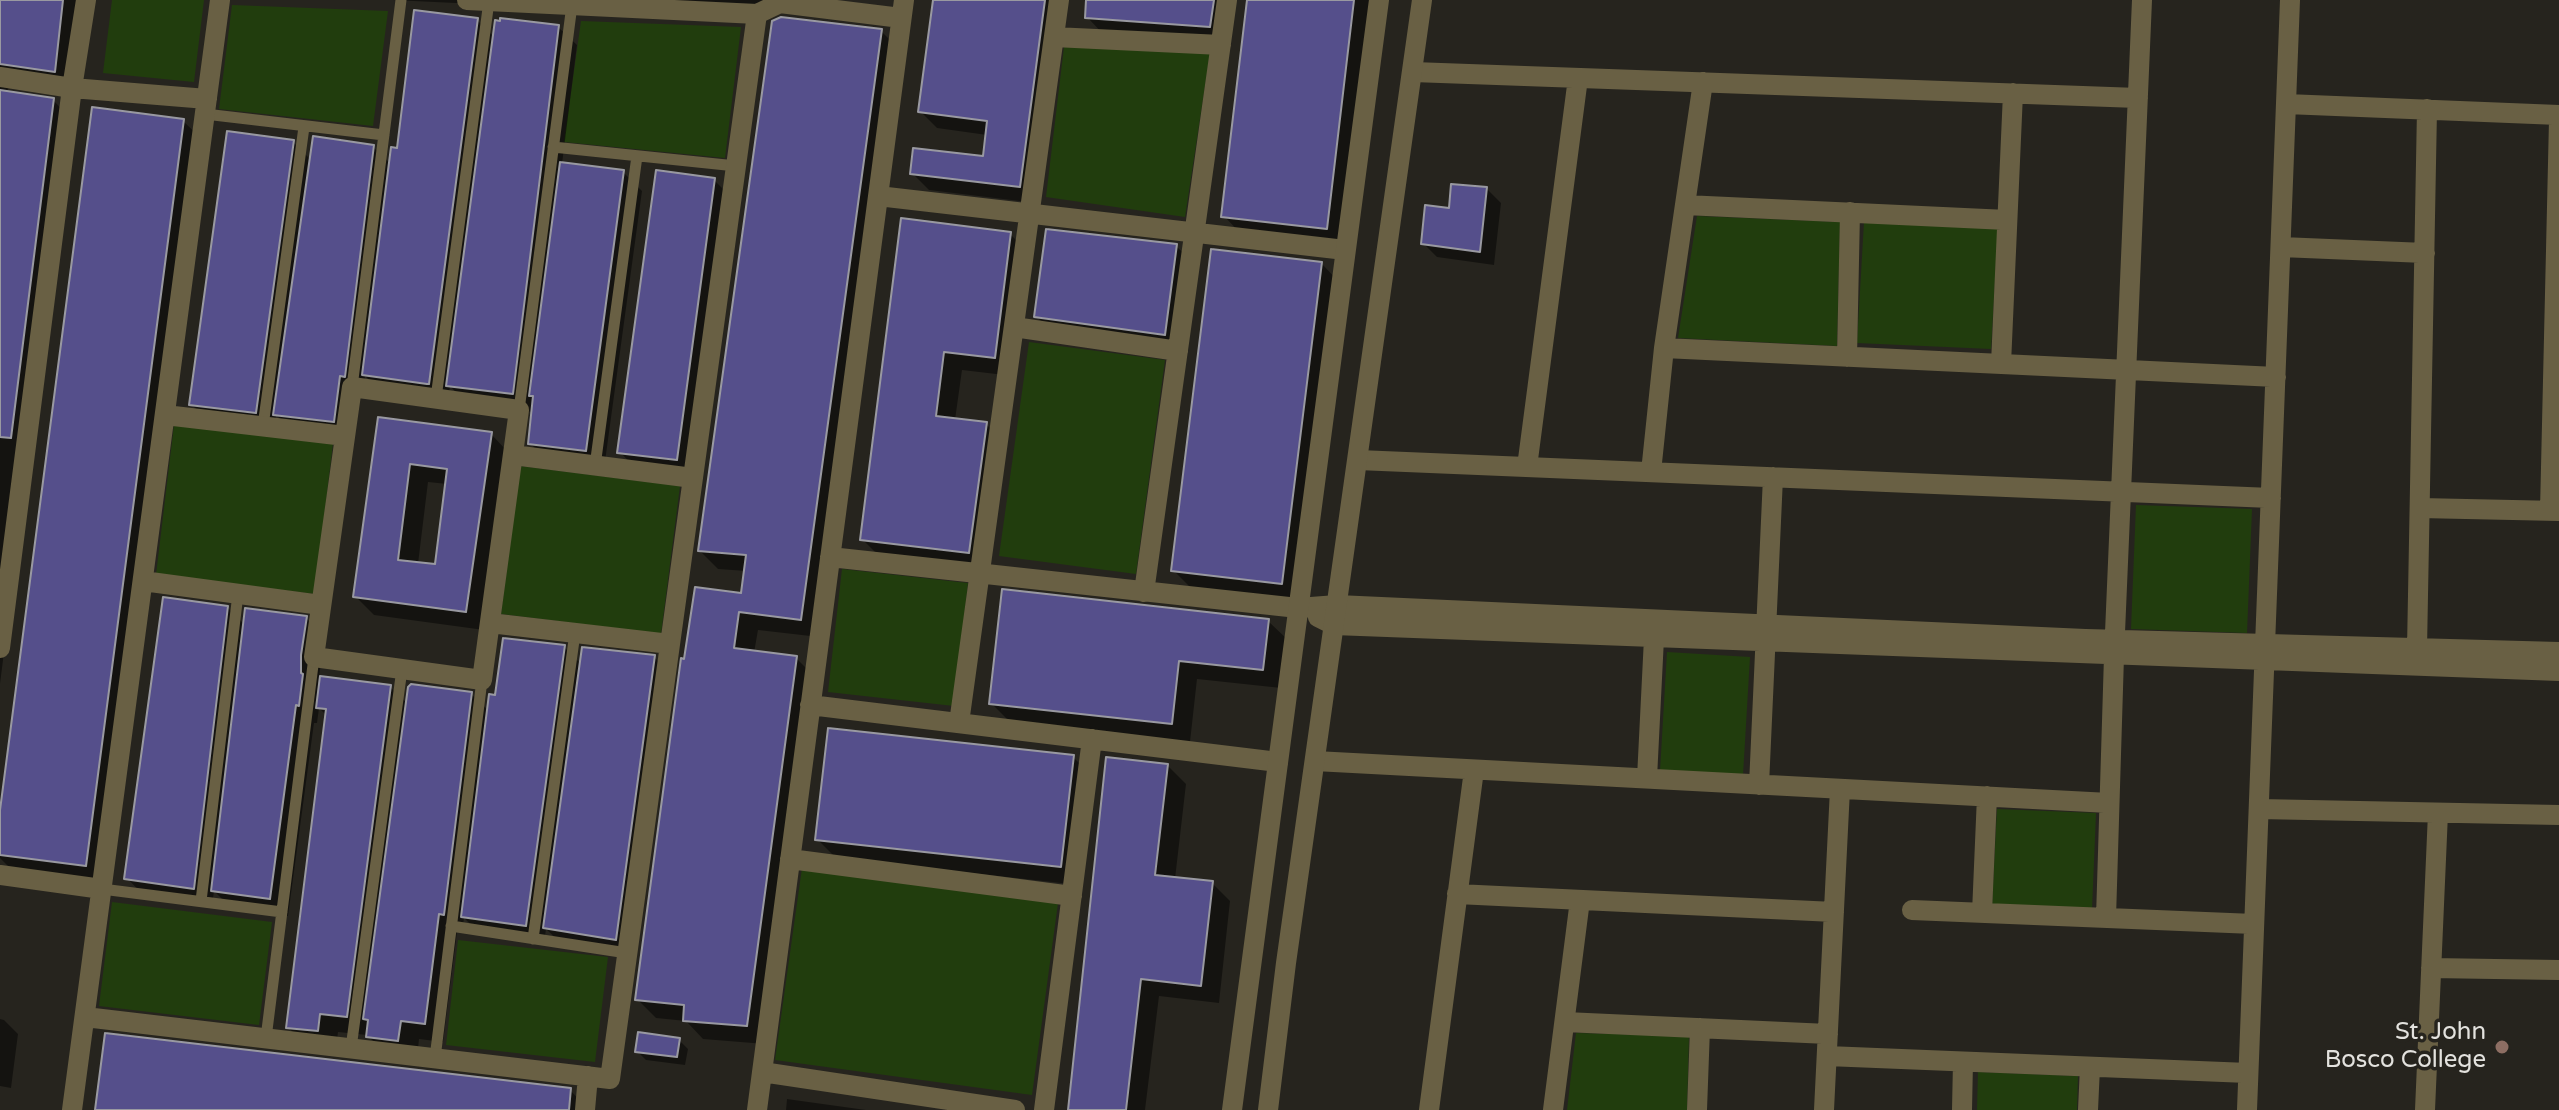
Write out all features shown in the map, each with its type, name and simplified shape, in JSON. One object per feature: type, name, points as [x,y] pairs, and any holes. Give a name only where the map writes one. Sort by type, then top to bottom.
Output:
[{"type":"street","points":[[0,648],[86,0]]},
{"type":"street","points":[[72,1110],[220,0]]},
{"type":"street","points":[[467,0],[757,14],[780,3],[903,9],[757,1110]]},
{"type":"street","points":[[959,723],[1059,0]]},
{"type":"street","points":[[1144,592],[1227,0]]},
{"type":"street","points":[[1232,1110],[1379,0]]},
{"type":"street","points":[[1268,1110],[1422,0]]},
{"type":"street","points":[[2106,918],[2114,648],[2142,0]]},
{"type":"street","points":[[2247,1110],[2290,0]]},
{"type":"street","points":[[85,1017],[610,1079],[757,14]]},
{"type":"street","points":[[1054,37],[1221,45]]},
{"type":"street","points":[[1413,72],[2138,98]]},
{"type":"street","points":[[0,77],[206,106]]},
{"type":"street","points":[[1527,467],[1578,78]]},
{"type":"street","points":[[1651,472],[1664,348],[1703,82]]},
{"type":"street","points":[[2001,364],[2013,93]]},
{"type":"street","points":[[2286,104],[2559,118],[2554,511],[2420,508]]},
{"type":"street","points":[[2417,649],[2427,109]]},
{"type":"street","points":[[878,196],[1345,250]]},
{"type":"street","points":[[1685,205],[2007,220]]},
{"type":"street","points":[[1847,357],[1850,212]]},
{"type":"street","points":[[2281,247],[2425,253]]},
{"type":"street","points":[[1014,327],[1178,351]]},
{"type":"street","points":[[1664,348],[2276,377]]},
{"type":"street","points":[[352,387],[519,410],[482,680],[314,657],[352,387]]},
{"type":"street","points":[[165,415],[345,436]]},
{"type":"street","points":[[513,455],[693,478]]},
{"type":"street","points":[[1358,460],[2271,498]]},
{"type":"street","points":[[1759,785],[1773,477]]},
{"type":"street","points":[[830,557],[1298,608],[1336,615],[1654,638],[1765,633]]},
{"type":"street","points":[[143,581],[321,605]]},
{"type":"street","points":[[1336,615],[2265,653],[2559,671]]},
{"type":"street","points":[[490,623],[670,644]]},
{"type":"street","points":[[1647,778],[1654,638]]},
{"type":"street","points":[[2265,653],[2417,649],[2559,652]]},
{"type":"street","points":[[810,705],[1278,762]]},
{"type":"street","points":[[1044,1110],[1092,739]]},
{"type":"street","points":[[1315,761],[2109,803]]},
{"type":"street","points":[[1429,1110],[1474,770]]},
{"type":"street","points":[[1824,1110],[1840,789]]},
{"type":"street","points":[[1982,913],[1987,796]]},
{"type":"street","points":[[2259,809],[2559,815]]},
{"type":"street","points":[[2425,1110],[2438,813]]},
{"type":"street","points":[[790,859],[1072,896]]},
{"type":"street","points":[[0,875],[102,889]]},
{"type":"street","points":[[1457,894],[1834,912]]},
{"type":"street","points":[[1553,1110],[1580,900]]},
{"type":"street","points":[[1912,910],[2254,924]]},
{"type":"street","points":[[2431,968],[2559,970]]},
{"type":"street","points":[[1565,1022],[1828,1034]]},
{"type":"street","points":[[1697,1110],[1700,1028]]},
{"type":"street","points":[[1827,1056],[2248,1073]]},
{"type":"street","points":[[1962,1110],[1963,1062]]},
{"type":"street","points":[[2088,1110],[2090,1067]]},
{"type":"street","points":[[762,1072],[1015,1110]]},
{"type":"street","points":[[585,1110],[588,1076]]},
{"type":"lane","points":[[352,387],[401,0]]},
{"type":"lane","points":[[436,398],[489,1]]},
{"type":"lane","points":[[519,410],[572,5]]},
{"type":"lane","points":[[206,106],[304,127],[384,135]]},
{"type":"lane","points":[[263,426],[304,127]]},
{"type":"lane","points":[[553,147],[736,166]]},
{"type":"lane","points":[[595,466],[637,156]]},
{"type":"lane","points":[[201,901],[238,594]]},
{"type":"lane","points":[[533,939],[575,633]]},
{"type":"lane","points":[[266,1038],[314,657]]},
{"type":"lane","points":[[351,1048],[402,669]]},
{"type":"lane","points":[[435,1058],[482,680]]},
{"type":"lane","points":[[102,889],[282,912]]},
{"type":"lane","points":[[451,926],[627,953]]},
{"type":"green space","points":[[112,0],[204,0],[194,82],[103,73]]},
{"type":"green space","points":[[232,5],[388,11],[373,126],[219,109]]},
{"type":"green space","points":[[581,21],[741,27],[725,158],[564,142]]},
{"type":"green space","points":[[1064,47],[1210,53],[1185,217],[1046,197]]},
{"type":"green space","points":[[1697,216],[1840,222],[1837,346],[1678,338]]},
{"type":"green space","points":[[1864,222],[1998,228],[1991,349],[1857,343]]},
{"type":"green space","points":[[1029,342],[1165,360],[1136,574],[999,556]]},
{"type":"green space","points":[[174,425],[333,443],[315,594],[156,575]]},
{"type":"green space","points":[[520,466],[680,486],[661,634],[501,614]]},
{"type":"green space","points":[[2136,505],[2252,509],[2247,633],[2131,629]]},
{"type":"green space","points":[[842,569],[968,583],[954,706],[828,692]]},
{"type":"green space","points":[[1667,652],[1750,657],[1743,775],[1660,771]]},
{"type":"green space","points":[[1997,809],[2096,813],[2092,909],[1992,905]]},
{"type":"green space","points":[[802,868],[1058,903],[1032,1095],[775,1060]]},
{"type":"green space","points":[[112,902],[272,922],[259,1025],[99,1006]]},
{"type":"green space","points":[[458,940],[608,957],[595,1062],[446,1045]]},
{"type":"green space","points":[[1576,1033],[1689,1036],[1687,1110],[1567,1110]]},
{"type":"green space","points":[[1978,1072],[2078,1076],[2077,1110],[1977,1110]]},
{"type":"building","points":[[0,0],[63,0],[55,72],[0,64]]},
{"type":"building","points":[[933,0],[1045,0],[1020,187],[910,174],[913,148],[983,156],[987,121],[918,112]]},
{"type":"building","points":[[1086,0],[1214,0],[1210,27],[1085,18]]},
{"type":"building","points":[[1247,0],[1354,0],[1327,229],[1221,217]]},
{"type":"building","points":[[414,10],[478,18],[429,384],[362,375],[391,147],[397,148]]},
{"type":"building","points":[[781,17],[882,29],[801,620],[739,612],[734,648],[797,656],[747,1026],[683,1021],[684,1005],[635,1000],[681,658],[684,659],[695,587],[741,593],[746,555],[698,551],[772,21]]},
{"type":"building","points":[[500,18],[559,25],[513,394],[446,386],[495,20],[500,21]]},
{"type":"building","points":[[0,90],[54,98],[11,438],[0,437]]},
{"type":"building","points":[[92,107],[184,119],[86,866],[0,855],[0,810]]},
{"type":"building","points":[[227,131],[294,140],[256,413],[189,405]]},
{"type":"building","points":[[313,136],[374,145],[345,377],[340,376],[334,422],[273,415]]},
{"type":"building","points":[[560,162],[624,170],[586,451],[528,444],[533,396],[529,396]]},
{"type":"building","points":[[656,170],[715,178],[677,460],[617,453]]},
{"type":"building","points":[[1451,184],[1487,187],[1480,252],[1421,244],[1425,205],[1449,208]]},
{"type":"building","points":[[901,218],[1011,232],[995,358],[944,352],[936,416],[987,422],[969,553],[860,540]]},
{"type":"building","points":[[1046,229],[1177,244],[1165,335],[1034,317]]},
{"type":"building","points":[[1211,249],[1322,262],[1282,584],[1171,571]]},
{"type":"building","points":[[378,417],[492,432],[466,612],[353,597]],"holes":[[[410,464],[447,469],[435,564],[398,560]]]},
{"type":"building","points":[[1002,589],[1269,619],[1263,670],[1179,661],[1172,724],[989,704]]},
{"type":"building","points":[[163,597],[228,606],[194,889],[124,879]]},
{"type":"building","points":[[245,608],[307,616],[301,655],[303,674],[299,706],[296,705],[270,899],[211,891]]},
{"type":"building","points":[[503,638],[565,645],[526,926],[461,917],[489,694],[495,695]]},
{"type":"building","points":[[582,647],[655,655],[616,940],[543,928]]},
{"type":"building","points":[[320,676],[391,685],[347,1017],[320,1014],[318,1031],[286,1028],[326,709],[316,708]]},
{"type":"building","points":[[411,684],[472,692],[444,915],[439,914],[425,1024],[401,1021],[398,1041],[366,1037],[368,1020],[363,1019],[408,687]]},
{"type":"building","points":[[828,728],[1074,755],[1061,867],[815,840]]},
{"type":"building","points":[[1106,757],[1168,764],[1155,875],[1213,881],[1201,986],[1141,979],[1126,1110],[1068,1110]]},
{"type":"building","points":[[638,1032],[680,1038],[677,1057],[635,1052]]},
{"type":"building","points":[[105,1033],[571,1088],[569,1110],[95,1110]]},
{"type":"place","name":"St. John Bosco College","points":[[2502,1047]]}]
